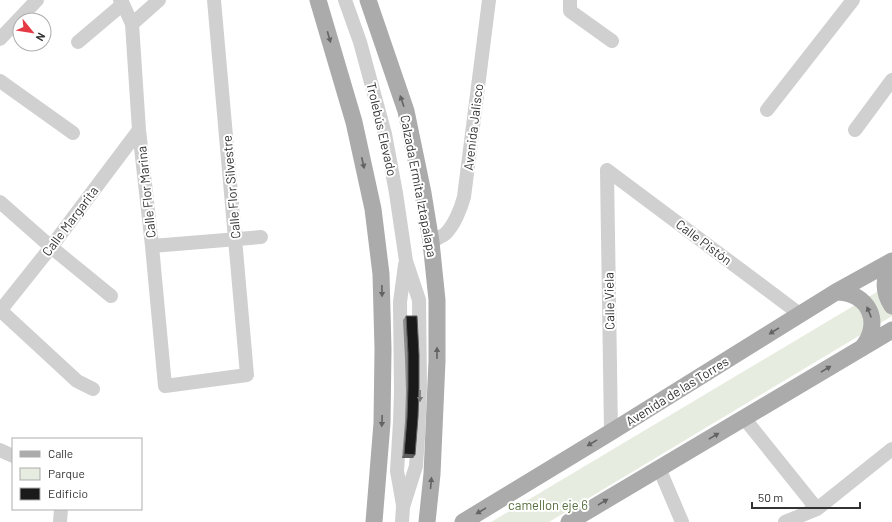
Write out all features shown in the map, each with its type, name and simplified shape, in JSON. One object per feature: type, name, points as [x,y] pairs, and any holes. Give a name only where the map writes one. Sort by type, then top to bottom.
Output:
[{"type":"main road","points":[[318,0],[354,122],[373,209],[381,274],[383,349],[382,423],[374,522]]},
{"type":"main road","name":"Calzada Ermita Iztapalapa","points":[[368,0],[406,111],[423,193],[431,242],[437,300],[437,361],[432,474],[427,522]]},
{"type":"main road","points":[[892,262],[884,284],[885,292],[892,306]]},
{"type":"main road","name":"Avenida de las Torres","points":[[464,522],[612,432],[836,292],[892,262]]},
{"type":"main road","points":[[836,292],[852,294],[869,309],[872,317],[871,330],[867,341],[862,348]]},
{"type":"main road","points":[[569,522],[892,330]]},
{"type":"street","points":[[0,39],[37,0]]},
{"type":"street","points":[[132,24],[159,0]]},
{"type":"street","name":"Calle Flor Silvestre","points":[[165,386],[247,375],[214,0]]},
{"type":"street","name":"Trolebús Elevado","points":[[345,0],[360,42],[385,134],[396,193],[406,261],[419,300],[420,388],[416,466],[403,507],[402,522]]},
{"type":"street","name":"Avenida Jalisco","points":[[431,242],[446,233],[454,222],[464,197],[489,0]]},
{"type":"street","points":[[570,0],[570,11],[612,41]]},
{"type":"street","points":[[767,110],[852,0]]},
{"type":"street","points":[[78,42],[122,2]]},
{"type":"street","name":"Calle Flor Marina","points":[[122,2],[132,24],[139,130],[152,246],[165,386]]},
{"type":"street","points":[[855,130],[892,80]]},
{"type":"street","points":[[0,81],[73,133]]},
{"type":"street","name":"Calle Margarita","points":[[0,311],[51,247],[139,130]]},
{"type":"street","name":"Calle Pistón","points":[[607,170],[801,315]]},
{"type":"street","name":"Calle Viela","points":[[607,170],[612,432]]},
{"type":"street","points":[[0,202],[110,296]]},
{"type":"street","points":[[152,246],[261,237]]},
{"type":"street","name":"Trolebús Elevado","points":[[403,507],[396,471],[401,392],[400,302],[406,261]]},
{"type":"street","points":[[0,311],[77,380],[93,389]]},
{"type":"street","points":[[744,418],[817,509]]},
{"type":"street","points":[[785,522],[817,509],[892,449]]},
{"type":"street","points":[[0,450],[12,456]]},
{"type":"street","points":[[659,468],[682,522]]},
{"type":"street","points":[[60,522],[61,510]]},
{"type":"green space","name":"camellon eje 6","points":[[892,283],[892,316],[549,522],[491,522]]},
{"type":"building","points":[[406,316],[417,316],[419,388],[415,455],[404,454],[408,388]]}]
